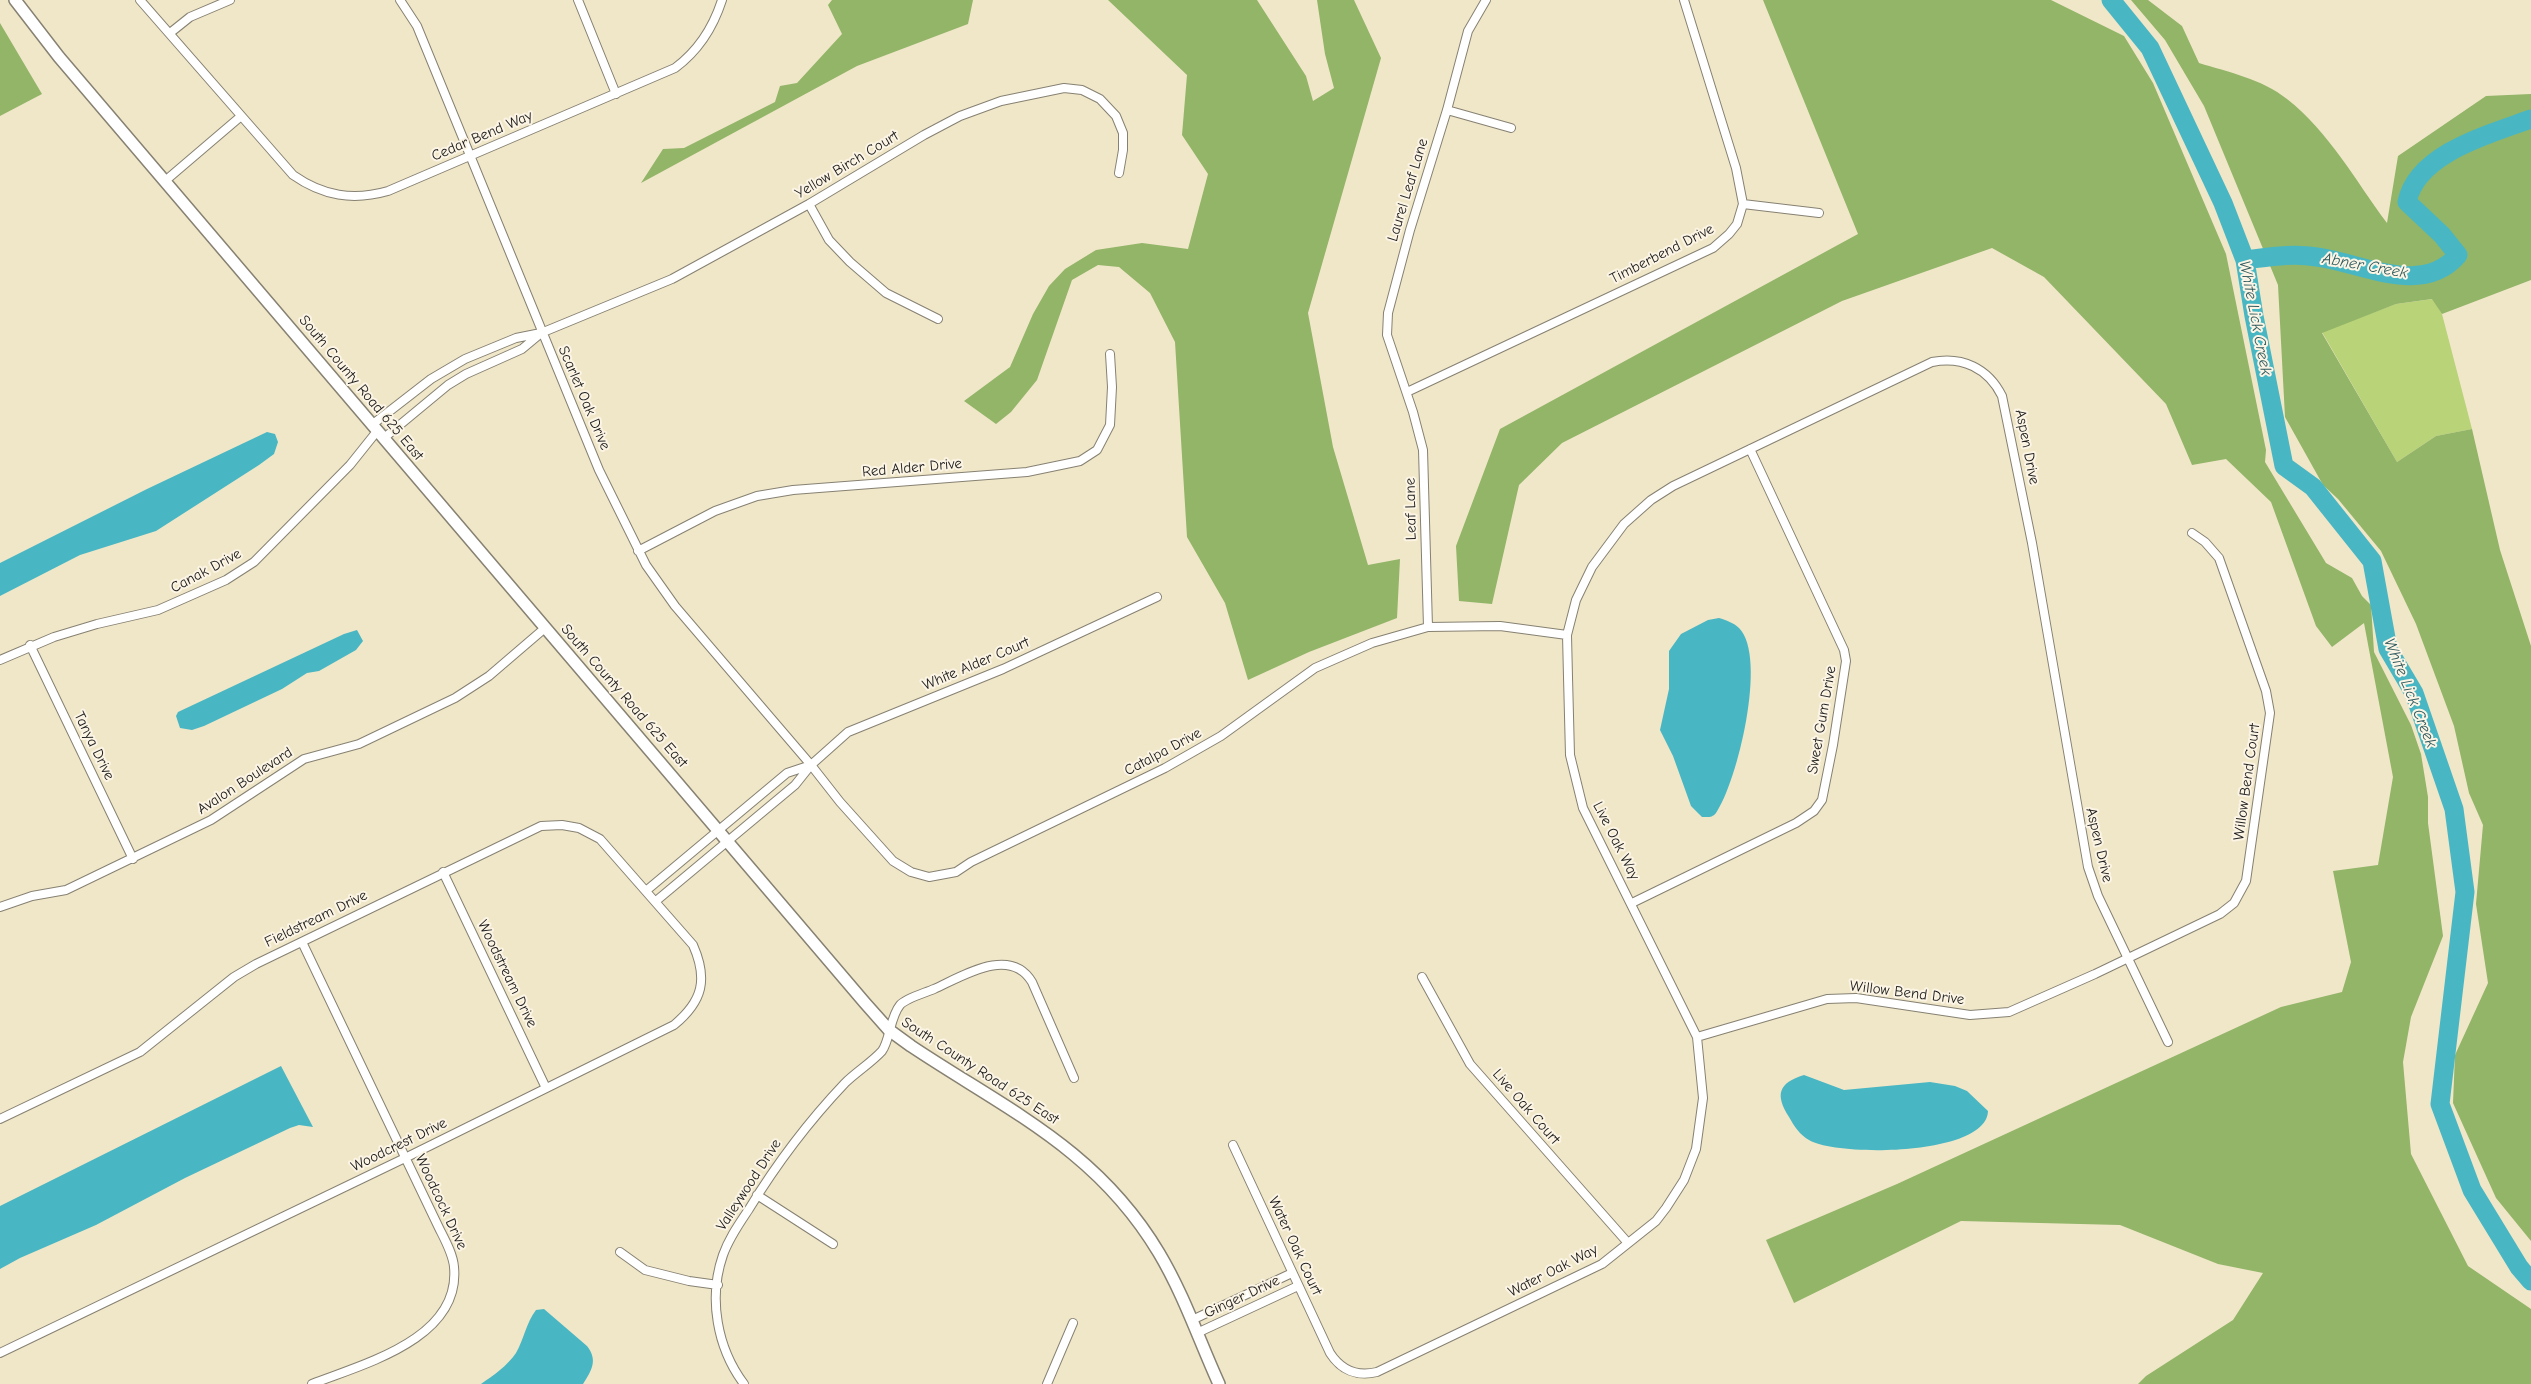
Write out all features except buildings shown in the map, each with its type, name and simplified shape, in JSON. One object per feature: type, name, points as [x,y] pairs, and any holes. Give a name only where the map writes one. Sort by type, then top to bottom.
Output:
[{"type":"street","name":"South County Road 625 East","points":[[15,0],[59,57],[889,1030],[944,1068],[1054,1137],[1096,1173],[1129,1210],[1158,1252],[1192,1320],[1219,1384]]},
{"type":"street","name":"Cedar Bend Way","points":[[140,0],[240,117],[293,175],[314,188],[339,196],[372,196],[388,191],[663,74],[685,60],[708,32],[722,0]]},
{"type":"street","points":[[170,33],[190,17],[230,0]]},
{"type":"street","name":"Scarlet Oak Drive","points":[[400,0],[417,26],[506,240],[541,333],[599,470],[638,551],[675,606],[811,765]]},
{"type":"street","points":[[578,0],[616,94]]},
{"type":"street","name":"Laurel Leaf Lane","points":[[1407,392],[1387,335],[1388,313],[1468,31],[1486,0]]},
{"type":"street","points":[[1684,0],[1736,168],[1743,204],[1819,213]]},
{"type":"street","name":"Yellow Birch Court","points":[[378,431],[430,379],[465,359],[516,338],[541,333],[672,280],[809,204],[960,116],[1002,101],[1064,88],[1090,93],[1105,103],[1120,124],[1124,142],[1119,173]]},
{"type":"street","points":[[1447,110],[1510,128]]},
{"type":"street","points":[[165,181],[240,117]]},
{"type":"street","points":[[809,204],[829,240],[850,262],[886,293],[938,319]]},
{"type":"street","name":"Timberbend Drive","points":[[1407,392],[1713,248],[1737,224],[1743,204]]},
{"type":"street","name":"Yellow Birch Court","points":[[378,431],[466,374],[522,349],[541,333]]},
{"type":"street","name":"Red Alder Drive","points":[[638,551],[715,511],[757,496],[793,490],[1027,472],[1080,462],[1097,450],[1110,425],[1110,354]]},
{"type":"street","name":"Aspen Drive","points":[[1567,635],[1583,583],[1601,552],[1624,524],[1652,500],[1673,486],[1932,362],[1951,360],[1969,364],[1985,373],[1998,387],[2006,407],[2032,543],[2088,867],[2098,896],[2168,1042]]},
{"type":"street","name":"Leaf Lane","points":[[1407,392],[1423,450],[1428,627]]},
{"type":"street","name":"Canak Drive","points":[[0,660],[30,645],[97,624],[158,610],[226,580],[254,562],[350,465],[378,431]]},
{"type":"street","name":"Sweet Gum Drive","points":[[1632,903],[1796,823],[1814,811],[1822,800],[1846,661],[1844,650],[1750,449]]},
{"type":"street","name":"Willow Bend Court","points":[[2129,958],[2220,914],[2239,896],[2246,881],[2270,724],[2266,691],[2219,558],[2205,542],[2192,533]]},
{"type":"street","name":"White Alder Court","points":[[727,839],[795,786],[811,765],[848,732],[1003,669],[1157,597]]},
{"type":"street","name":"Catalpa Drive","points":[[811,765],[840,802],[902,868],[920,875],[947,875],[1165,768],[1221,736],[1315,668],[1372,643],[1428,627],[1500,626],[1567,635]]},
{"type":"street","name":"Avalon Boulevard","points":[[0,907],[32,896],[66,890],[221,815],[304,759],[359,744],[455,698],[489,676],[545,628]]},
{"type":"street","name":"Live Oak Way","points":[[1567,635],[1570,755],[1578,791],[1590,825],[1632,903],[1697,1037]]},
{"type":"street","name":"Tanya Drive","points":[[30,645],[133,859]]},
{"type":"street","name":"White Alder Court","points":[[718,829],[787,774],[811,765]]},
{"type":"street","name":"Fieldstream Drive","points":[[0,1118],[124,1061],[161,1036],[234,977],[534,828],[562,825],[579,828],[600,839],[656,900]]},
{"type":"street","points":[[647,890],[718,829]]},
{"type":"street","points":[[656,900],[727,839]]},
{"type":"street","name":"Woodstream Drive","points":[[443,872],[546,1088]]},
{"type":"street","name":"Woodcrest Drive","points":[[0,1353],[405,1158],[674,1025],[685,1016],[695,1002],[702,983],[699,959],[693,945],[656,900]]},
{"type":"street","name":"Woodcock Drive","points":[[302,942],[452,1258],[454,1267],[452,1290],[443,1311],[432,1325],[395,1352],[312,1384]]},
{"type":"street","name":"Willow Bend Drive","points":[[1697,1037],[1813,1002],[1842,998],[1970,1015],[1996,1014],[2018,1009],[2129,958]]},
{"type":"street","name":"Valleywood Drive","points":[[744,1384],[733,1367],[721,1338],[717,1305],[720,1265],[728,1242],[785,1153],[814,1116],[847,1081],[883,1050],[889,1030],[901,1004],[977,969],[993,965],[1015,967],[1022,970],[1032,982],[1074,1078]]},
{"type":"street","name":"Live Oak Court","points":[[1422,977],[1470,1064],[1628,1242]]},
{"type":"street","name":"Water Oak Way","points":[[1334,1359],[1350,1371],[1367,1374],[1377,1372],[1602,1264],[1656,1221],[1684,1180],[1696,1149],[1703,1098],[1697,1037]]},
{"type":"street","name":"Water Oak Court","points":[[1232,1144],[1334,1359]]},
{"type":"street","points":[[757,1195],[833,1244]]},
{"type":"street","points":[[620,1252],[645,1270],[689,1281],[718,1285]]},
{"type":"street","name":"Ginger Drive","points":[[1192,1320],[1292,1273]]},
{"type":"street","name":"Ginger Drive","points":[[1197,1333],[1298,1286]]},
{"type":"street","points":[[1047,1384],[1073,1323]]},
{"type":"green space","points":[[832,0],[973,0],[968,24],[857,66],[641,183],[663,149],[684,148],[775,102],[780,86],[797,83],[842,34],[828,5]]},
{"type":"green space","points":[[1108,0],[1257,0],[1306,76],[1313,101],[1334,88],[1325,54],[1317,0],[1354,0],[1381,58],[1308,313],[1333,447],[1368,565],[1400,559],[1397,618],[1309,652],[1248,680],[1225,603],[1187,537],[1175,342],[1150,293],[1119,267],[1098,265],[1072,280],[1037,380],[1011,412],[996,424],[964,401],[1010,367],[1033,314],[1049,286],[1065,269],[1096,250],[1142,243],[1188,249],[1208,174],[1182,135],[1187,75]]},
{"type":"green space","points":[[1763,0],[2051,0],[2124,36],[2153,83],[2226,254],[2266,450],[2265,462],[2326,563],[2352,578],[2362,596],[2371,605],[2374,652],[2411,725],[2421,754],[2428,797],[2428,823],[2443,936],[2411,1017],[2403,1062],[2411,1154],[2468,1266],[2531,1309],[2531,1384],[2138,1384],[2146,1376],[2233,1320],[2263,1273],[2218,1264],[2120,1225],[1961,1221],[1794,1303],[1766,1240],[1897,1184],[2281,1007],[2342,992],[2351,962],[2333,871],[2378,865],[2393,777],[2364,623],[2332,647],[2316,626],[2271,502],[2226,459],[2192,465],[2166,404],[2044,277],[1992,248],[1842,301],[1562,443],[1519,485],[1492,604],[1459,601],[1456,546],[1500,429],[1858,234]]},
{"type":"green space","points":[[2131,0],[2148,0],[2182,26],[2199,63],[2267,86],[2302,112],[2329,141],[2387,223],[2398,156],[2486,96],[2531,94],[2531,280],[2442,314],[2432,299],[2396,304],[2322,333],[2397,462],[2436,436],[2472,429],[2500,550],[2531,646],[2531,1241],[2496,1198],[2453,1103],[2455,1055],[2488,983],[2476,904],[2483,825],[2469,793],[2454,726],[2416,624],[2381,551],[2338,499],[2323,485],[2285,417],[2278,285],[2204,106],[2165,40]]},
{"type":"green space","points":[[0,23],[42,94],[0,116]]},
{"type":"green space","points":[[2433,299],[2442,314],[2472,429],[2436,436],[2397,462],[2322,332],[2396,304]]},
{"type":"water","points":[[267,432],[275,434],[278,442],[274,454],[156,531],[80,555],[0,596],[0,563],[147,489]]},
{"type":"water","points":[[1719,618],[1739,628],[1747,643],[1751,665],[1750,691],[1746,720],[1733,776],[1716,813],[1710,817],[1702,817],[1691,806],[1673,756],[1660,730],[1669,689],[1669,651],[1681,634],[1708,620]]},
{"type":"water","points":[[357,630],[363,641],[356,650],[319,671],[307,673],[282,689],[204,726],[192,730],[180,728],[176,716],[178,712],[344,634]]},
{"type":"water","points":[[281,1066],[313,1127],[299,1125],[290,1128],[185,1178],[96,1225],[20,1258],[0,1269],[0,1206]]},
{"type":"water","points":[[1804,1075],[1844,1090],[1930,1082],[1955,1086],[1967,1091],[1988,1111],[1981,1126],[1964,1137],[1938,1144],[1909,1149],[1878,1150],[1849,1149],[1825,1145],[1809,1140],[1800,1133],[1782,1102],[1781,1096],[1784,1086],[1795,1078]]},
{"type":"water","points":[[544,1309],[587,1346],[590,1351],[593,1360],[592,1365],[583,1384],[481,1384],[509,1362],[519,1348],[527,1326],[536,1310]]},
{"type":"waterway","name":"White Lick Creek","points":[[2111,0],[2150,48],[2223,203],[2245,260],[2254,316],[2284,466],[2313,487],[2372,561],[2388,649],[2414,693],[2454,809],[2465,892],[2440,1104],[2472,1190],[2519,1267],[2531,1281]]},
{"type":"waterway","name":"Abner Creek","points":[[2245,260],[2299,255],[2335,260],[2372,270],[2409,276],[2427,274],[2443,267],[2458,255],[2442,235],[2407,202],[2414,185],[2425,170],[2457,148],[2496,131],[2531,119]]}]
